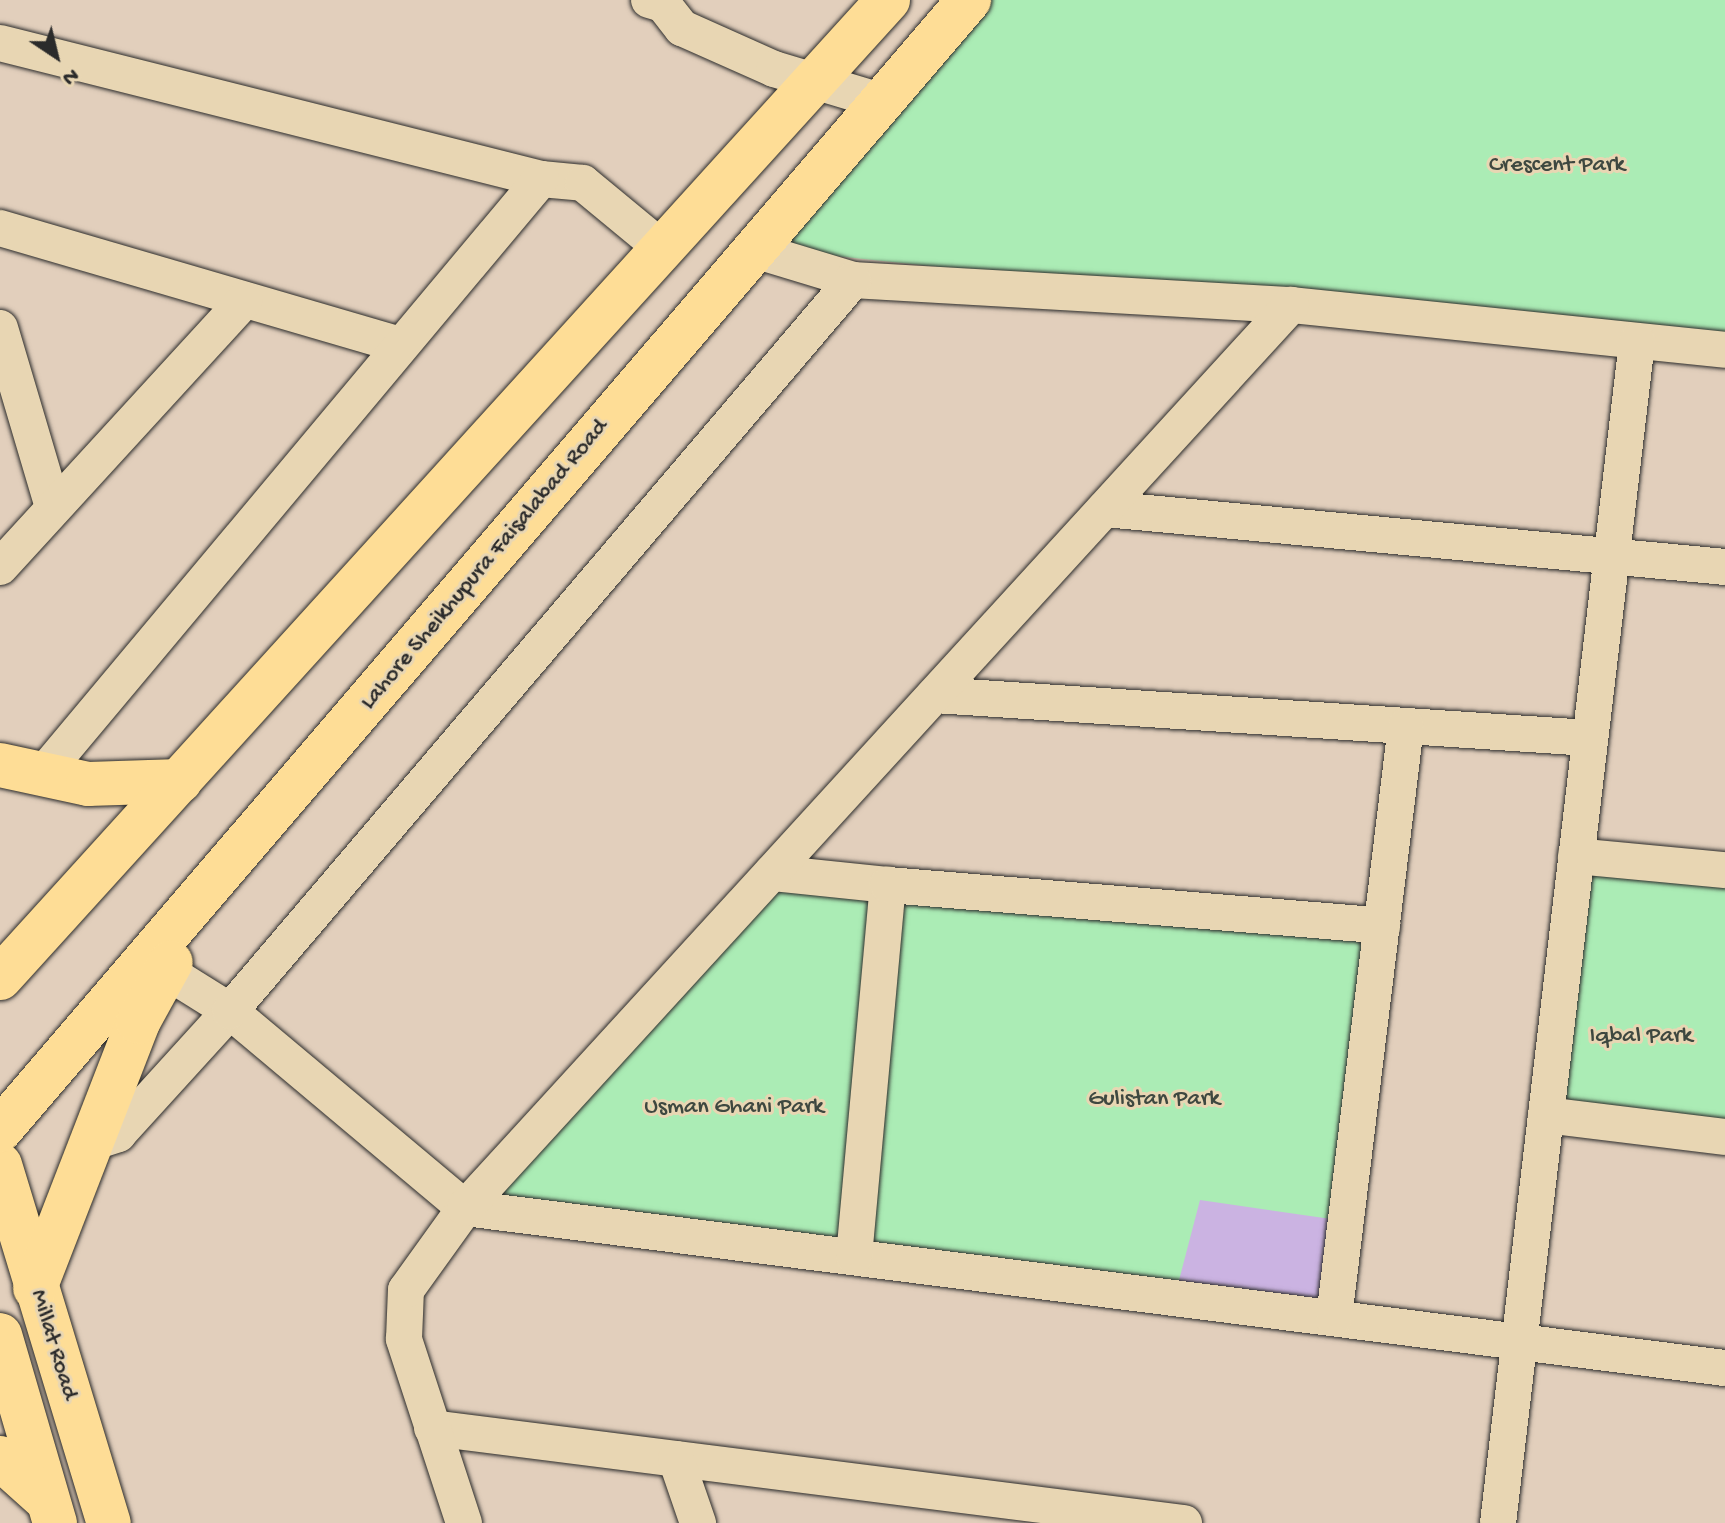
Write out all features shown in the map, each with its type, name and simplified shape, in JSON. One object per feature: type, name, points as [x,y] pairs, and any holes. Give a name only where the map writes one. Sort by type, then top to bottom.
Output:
[{"type":"main road","points":[[0,978],[815,85],[888,0]]},
{"type":"main road","name":"Lahore Sheikhupura Faisalabad Road","points":[[0,1130],[213,887],[751,249],[969,0]]},
{"type":"main road","points":[[0,765],[88,784],[180,781]]},
{"type":"main road","points":[[35,1288],[88,1144],[138,1022],[213,887]]},
{"type":"main road","name":"Millat Road","points":[[0,1165],[109,1523]]},
{"type":"main road","name":"Millat Road","points":[[0,1335],[44,1516]]},
{"type":"main road","points":[[0,1458],[44,1516]]},
{"type":"street","points":[[658,1],[682,28],[815,85],[881,101]]},
{"type":"street","points":[[0,43],[541,179],[583,183],[664,250]]},
{"type":"street","points":[[43,774],[541,179]]},
{"type":"street","points":[[0,228],[399,345]]},
{"type":"street","points":[[751,249],[853,280],[1291,305],[1725,350]]},
{"type":"street","points":[[88,1144],[118,1134],[230,1011],[853,280]]},
{"type":"street","points":[[0,567],[245,300]]},
{"type":"street","points":[[464,1523],[404,1339],[406,1290],[465,1208],[1291,305]]},
{"type":"street","points":[[0,328],[53,507]]},
{"type":"street","points":[[1498,1523],[1637,341]]},
{"type":"street","points":[[1105,509],[1725,567]]},
{"type":"street","points":[[935,695],[1590,738]]},
{"type":"street","points":[[1334,1318],[1406,726]]},
{"type":"street","points":[[1576,856],[1725,870]]},
{"type":"street","points":[[772,873],[1382,926]]},
{"type":"street","points":[[854,1257],[888,885]]},
{"type":"street","points":[[166,971],[230,1011],[465,1208],[1725,1368]]},
{"type":"street","points":[[1546,1115],[1725,1137]]},
{"type":"street","points":[[432,1428],[1184,1523]]},
{"type":"street","points":[[676,1459],[698,1523]]},
{"type":"green space","name":"Crescent Park","points":[[975,0],[1725,0],[1725,350],[759,248]]},
{"type":"green space","name":"Iqbal Park","points":[[1576,857],[1725,871],[1725,1130],[1546,1115]]},
{"type":"green space","name":"Usman Ghani Park","points":[[772,873],[887,886],[851,1255],[466,1208]]},
{"type":"green space","name":"Gulistan Park","points":[[889,887],[1382,927],[1333,1316],[855,1255]]},
{"type":"building","points":[[1200,1200],[1338,1220],[1325,1303],[1177,1288]]}]
